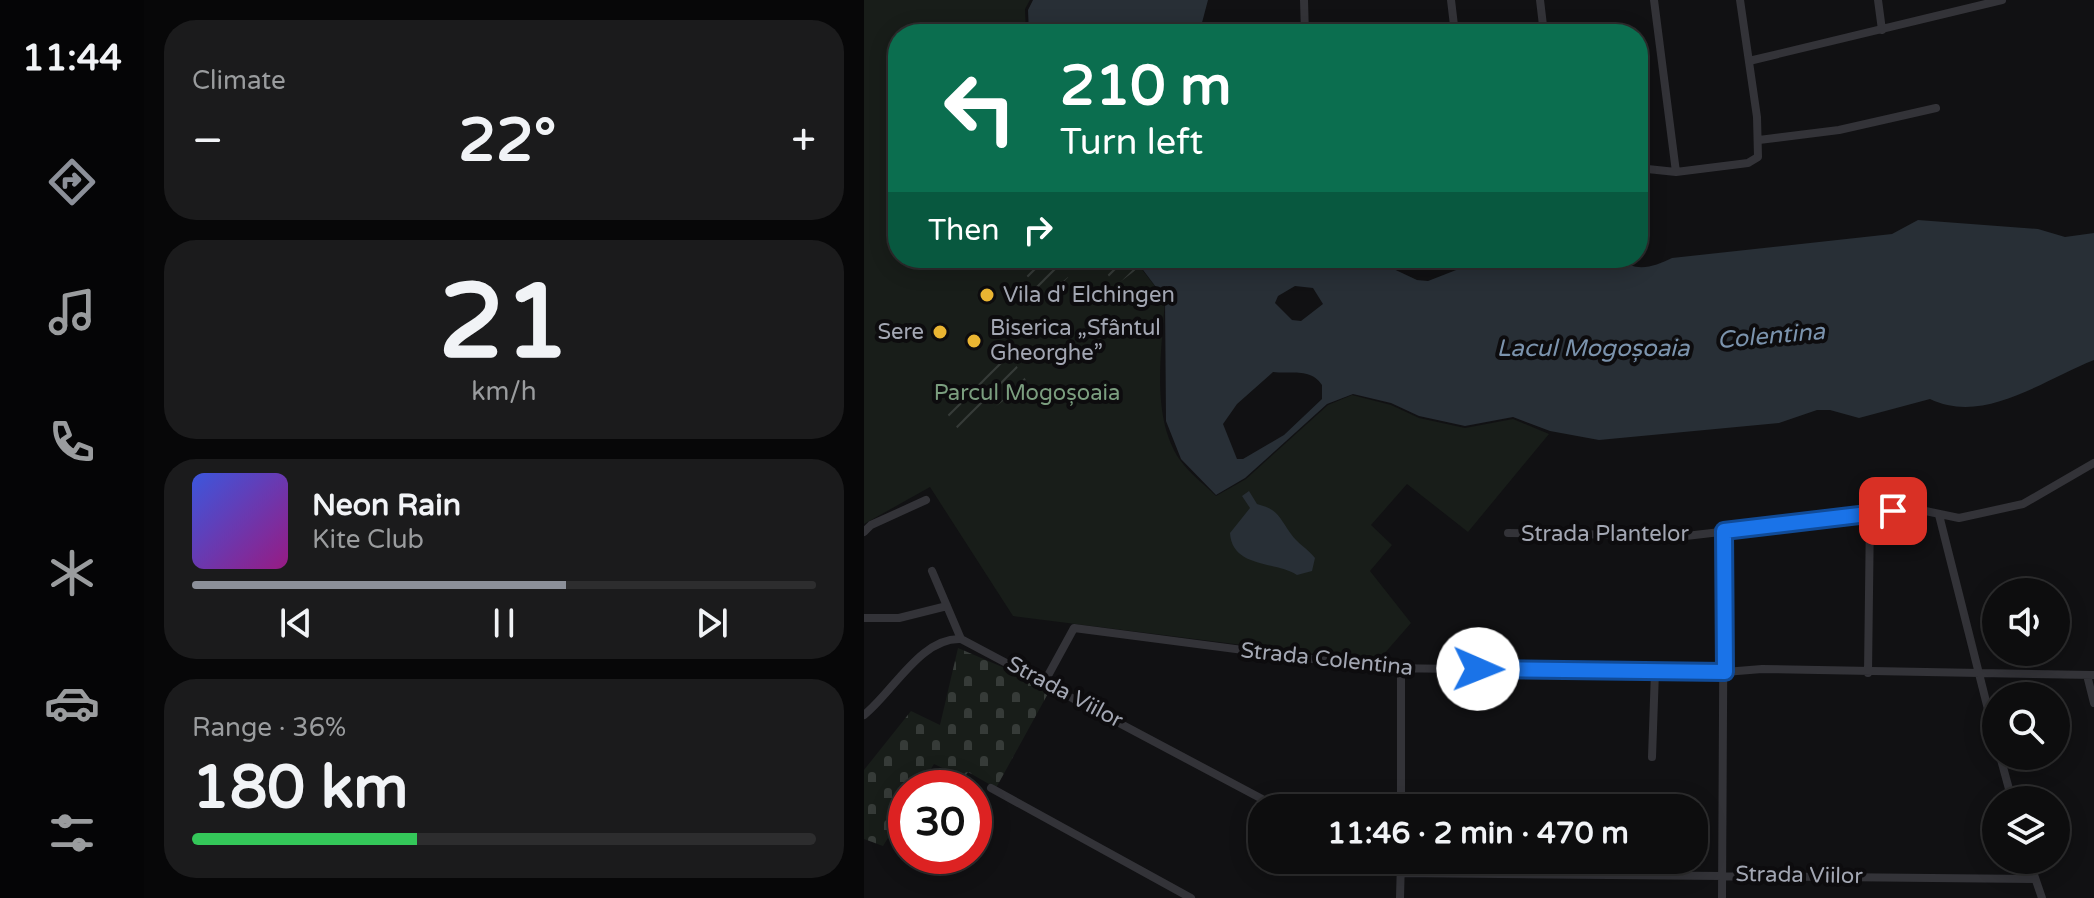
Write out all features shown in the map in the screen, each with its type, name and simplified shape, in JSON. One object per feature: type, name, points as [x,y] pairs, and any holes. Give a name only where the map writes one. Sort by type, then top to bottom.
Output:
[{"type":"street","points":[[1304,0],[1305,24]]},
{"type":"street","points":[[1451,0],[1454,24]]},
{"type":"street","points":[[1540,0],[1543,24]]},
{"type":"street","points":[[1654,0],[1676,172]]},
{"type":"street","points":[[1648,169],[1676,172],[1756,160],[1759,140],[1740,0]]},
{"type":"street","points":[[1878,0],[1882,30]]},
{"type":"street","points":[[1749,61],[2002,0]]},
{"type":"street","points":[[1759,140],[1839,130],[1936,108]]},
{"type":"street","name":"Strada Plantelor","points":[[1508,533],[1686,536],[1916,509],[1959,518],[2004,510],[2094,463]]},
{"type":"street","points":[[864,532],[871,525],[926,500]]},
{"type":"street","points":[[1868,673],[1870,513]]},
{"type":"street","points":[[1939,515],[1982,690]]},
{"type":"street","points":[[1722,898],[1724,531]]},
{"type":"street","points":[[864,715],[923,654],[947,640],[961,639],[932,571]]},
{"type":"street","points":[[864,618],[899,618],[947,606]]},
{"type":"street","name":"Strada Colentina","points":[[1045,681],[1074,628],[1401,669],[1725,672],[1762,669],[2091,675]]},
{"type":"street","name":"Strada Viilor","points":[[961,639],[1253,794]]},
{"type":"street","points":[[1401,669],[1401,794]]},
{"type":"street","points":[[1652,757],[1655,671]]},
{"type":"street","points":[[2091,675],[2094,703]]},
{"type":"street","points":[[992,789],[1191,898]]},
{"type":"street","points":[[1400,898],[1401,874]]},
{"type":"street","name":"Strada Viilor","points":[[1708,874],[2035,879]]},
{"type":"street","points":[[2033,874],[2042,898]]},
{"type":"green space","name":"Parcul Mogoșoaia","points":[[864,0],[1030,0],[1025,9],[1026,24],[888,24],[888,268],[1141,268],[1165,299],[1160,382],[1161,403],[1171,443],[1184,465],[1216,496],[1246,479],[1328,405],[1352,395],[1391,405],[1419,418],[1465,428],[1513,419],[1549,434],[1468,532],[1407,484],[1371,525],[1392,545],[1370,571],[1411,623],[1377,662],[1013,616],[930,487],[864,524]]},
{"type":"green space","points":[[1020,268],[1062,268],[1056,276],[1062,282],[1068,277],[1076,287],[1053,306]]},
{"type":"green space","points":[[1102,268],[1139,268],[1116,285]]},
{"type":"green space","points":[[1009,355],[1028,383],[960,432],[941,405]]},
{"type":"green space","points":[[958,648],[1051,688],[996,788],[992,786],[992,770],[947,770],[934,764],[930,770],[888,770],[888,838],[883,846],[864,839],[864,770],[911,711],[940,725]]},
{"type":"water","points":[[1033,0],[1208,0],[1202,24],[1029,24],[1028,10]]},
{"type":"water","name":"Lacul Mogoșoaia","points":[[1918,220],[2038,229],[2065,237],[2094,233],[2094,360],[2013,397],[1971,407],[1950,406],[1930,399],[1859,418],[1830,410],[1817,410],[1779,423],[1599,440],[1550,431],[1513,417],[1465,426],[1419,416],[1391,403],[1353,394],[1327,404],[1245,478],[1216,495],[1181,459],[1166,421],[1165,299],[1142,268],[1391,268],[1417,280],[1428,281],[1461,268],[1648,268],[1672,258],[1892,234]],"holes":[[[1295,286],[1313,288],[1323,304],[1301,321],[1292,320],[1275,303],[1278,296]],[[1273,372],[1312,376],[1322,385],[1322,399],[1284,435],[1243,459],[1237,459],[1223,424],[1237,404]]]},
{"type":"water","points":[[1249,491],[1257,504],[1277,514],[1293,537],[1315,558],[1312,571],[1297,575],[1256,562],[1238,552],[1230,533],[1250,508],[1242,496]]},
{"type":"place","name":"Vila d' Elchingen","points":[[987,295]]},
{"type":"place","name":"Sere","points":[[940,332]]},
{"type":"place","name":"Biserica „Sfântul Gheorghe”","points":[[974,341]]},
{"type":"route","points":[[1478,669],[1725,672],[1724,531],[1893,511]]},
{"type":"water label","name":"Colentina","points":[[1771,336]]}]
